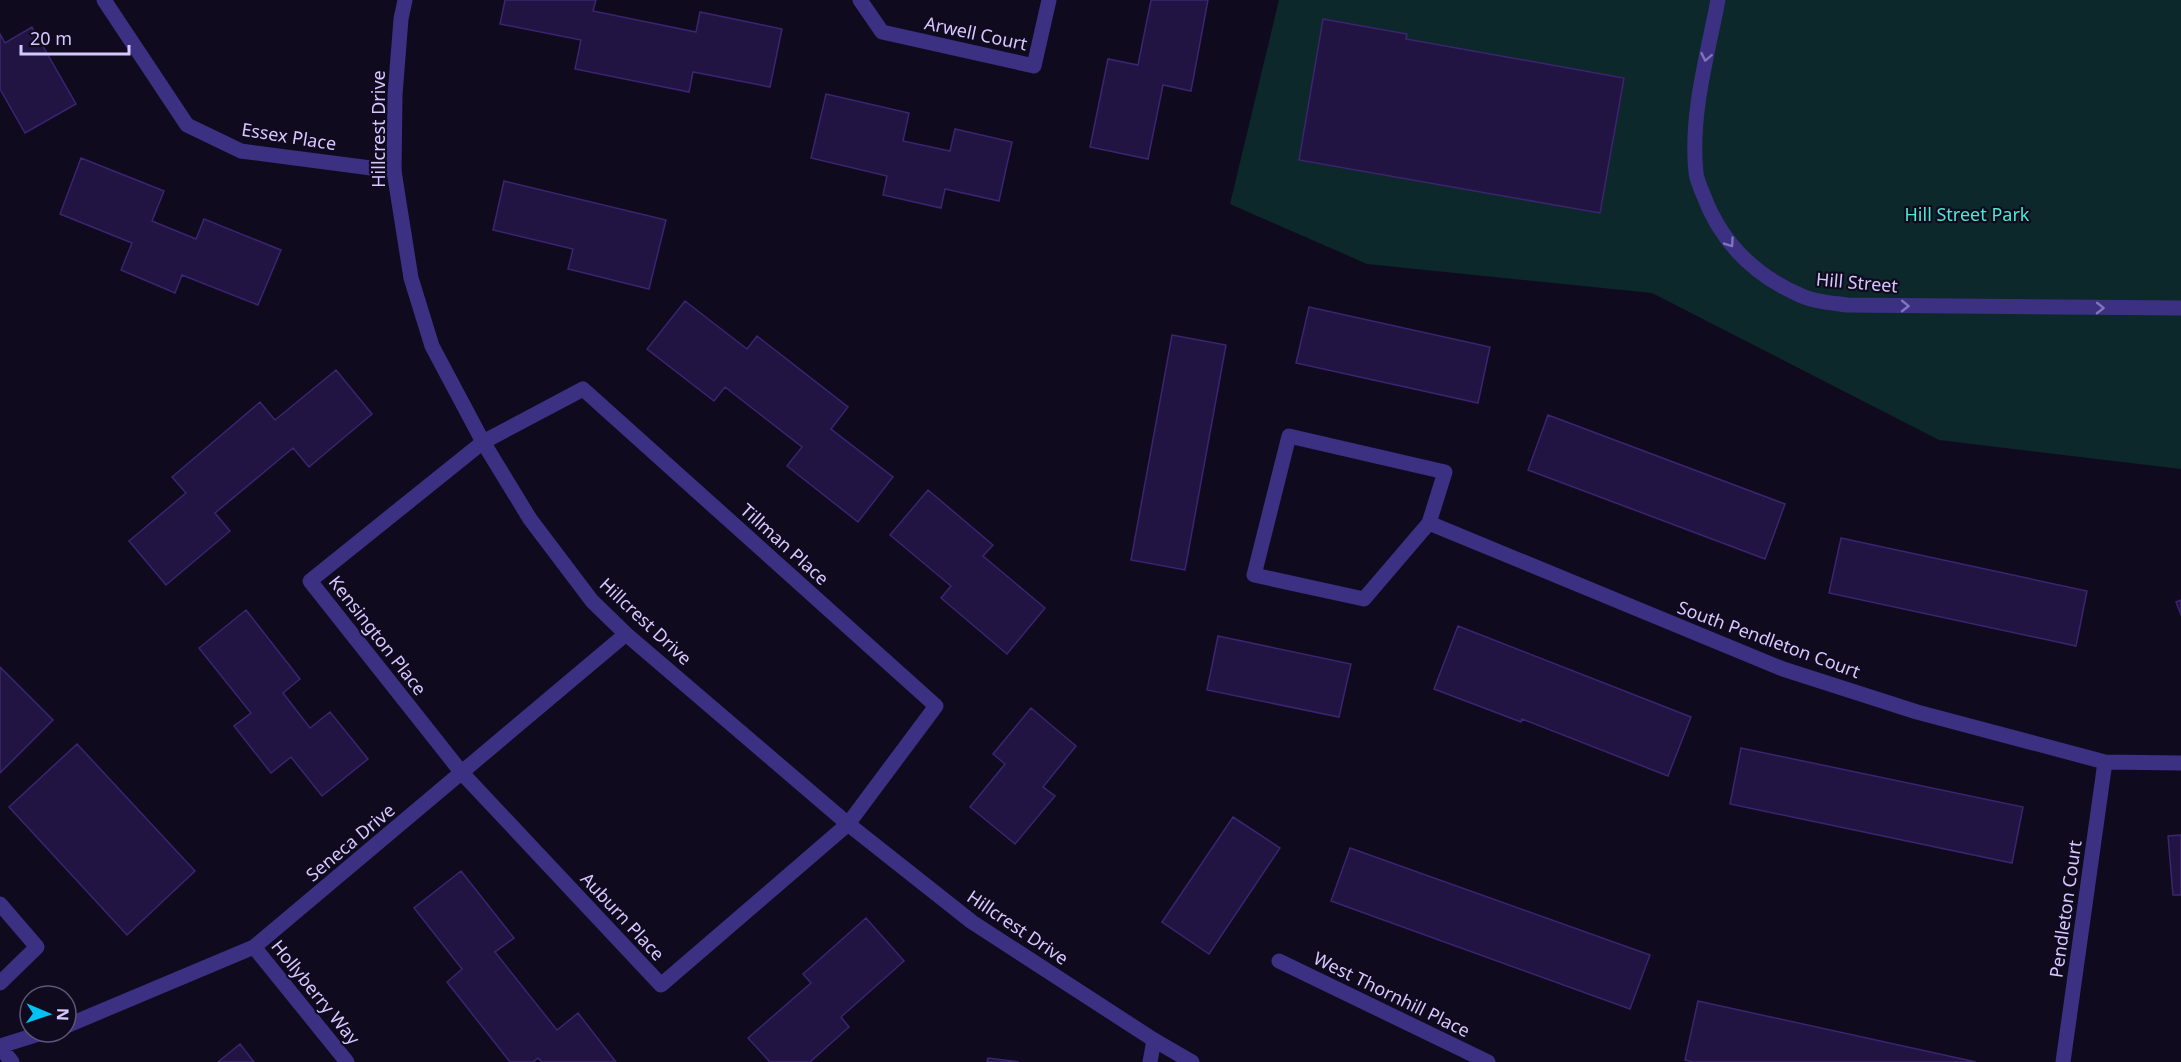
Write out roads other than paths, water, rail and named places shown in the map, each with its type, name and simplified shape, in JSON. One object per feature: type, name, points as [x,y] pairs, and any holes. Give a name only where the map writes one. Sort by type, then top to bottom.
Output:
[{"type":"street","name":"Essex Place","points":[[104,0],[187,125],[240,152],[394,171]]},
{"type":"street","name":"Hillcrest Drive","points":[[405,0],[401,19],[395,95],[394,171],[411,278],[432,346],[483,442],[530,519],[592,601],[626,634],[848,824],[972,922],[1154,1040],[1192,1062]]},
{"type":"street","name":"Arwell Court","points":[[860,0],[882,32],[1034,66],[1050,0]]},
{"type":"street","name":"Hill Street","points":[[1718,0],[1694,133],[1696,175],[1711,217],[1738,254],[1767,277],[1804,297],[1847,305],[2181,309]]},
{"type":"street","name":"Tillman Place","points":[[483,442],[583,389],[936,706],[848,824]]},
{"type":"street","points":[[1288,436],[1444,472],[1429,523],[1364,599],[1254,575],[1288,436]]},
{"type":"street","name":"Kensington Place","points":[[462,773],[310,581],[483,442]]},
{"type":"street","name":"South Pendleton Court","points":[[1429,523],[1783,669],[1917,712],[2105,762],[2181,763]]},
{"type":"street","name":"Seneca Drive","points":[[78,1021],[254,947],[626,634]]},
{"type":"street","name":"Pendleton Court","points":[[2063,1062],[2105,762]]},
{"type":"street","name":"Auburn Place","points":[[462,773],[661,985],[848,824]]},
{"type":"street","points":[[0,904],[38,947],[0,983]]},
{"type":"street","name":"Hollyberry Way","points":[[254,947],[347,1062]]},
{"type":"street","name":"West Thornhill Place","points":[[1279,961],[1488,1062]]},
{"type":"street","points":[[12,1062],[0,1046],[18,1040]]},
{"type":"street","points":[[1150,1062],[1154,1040]]},
{"type":"park label","name":"Hill Street Park","points":[[1967,214]]}]
